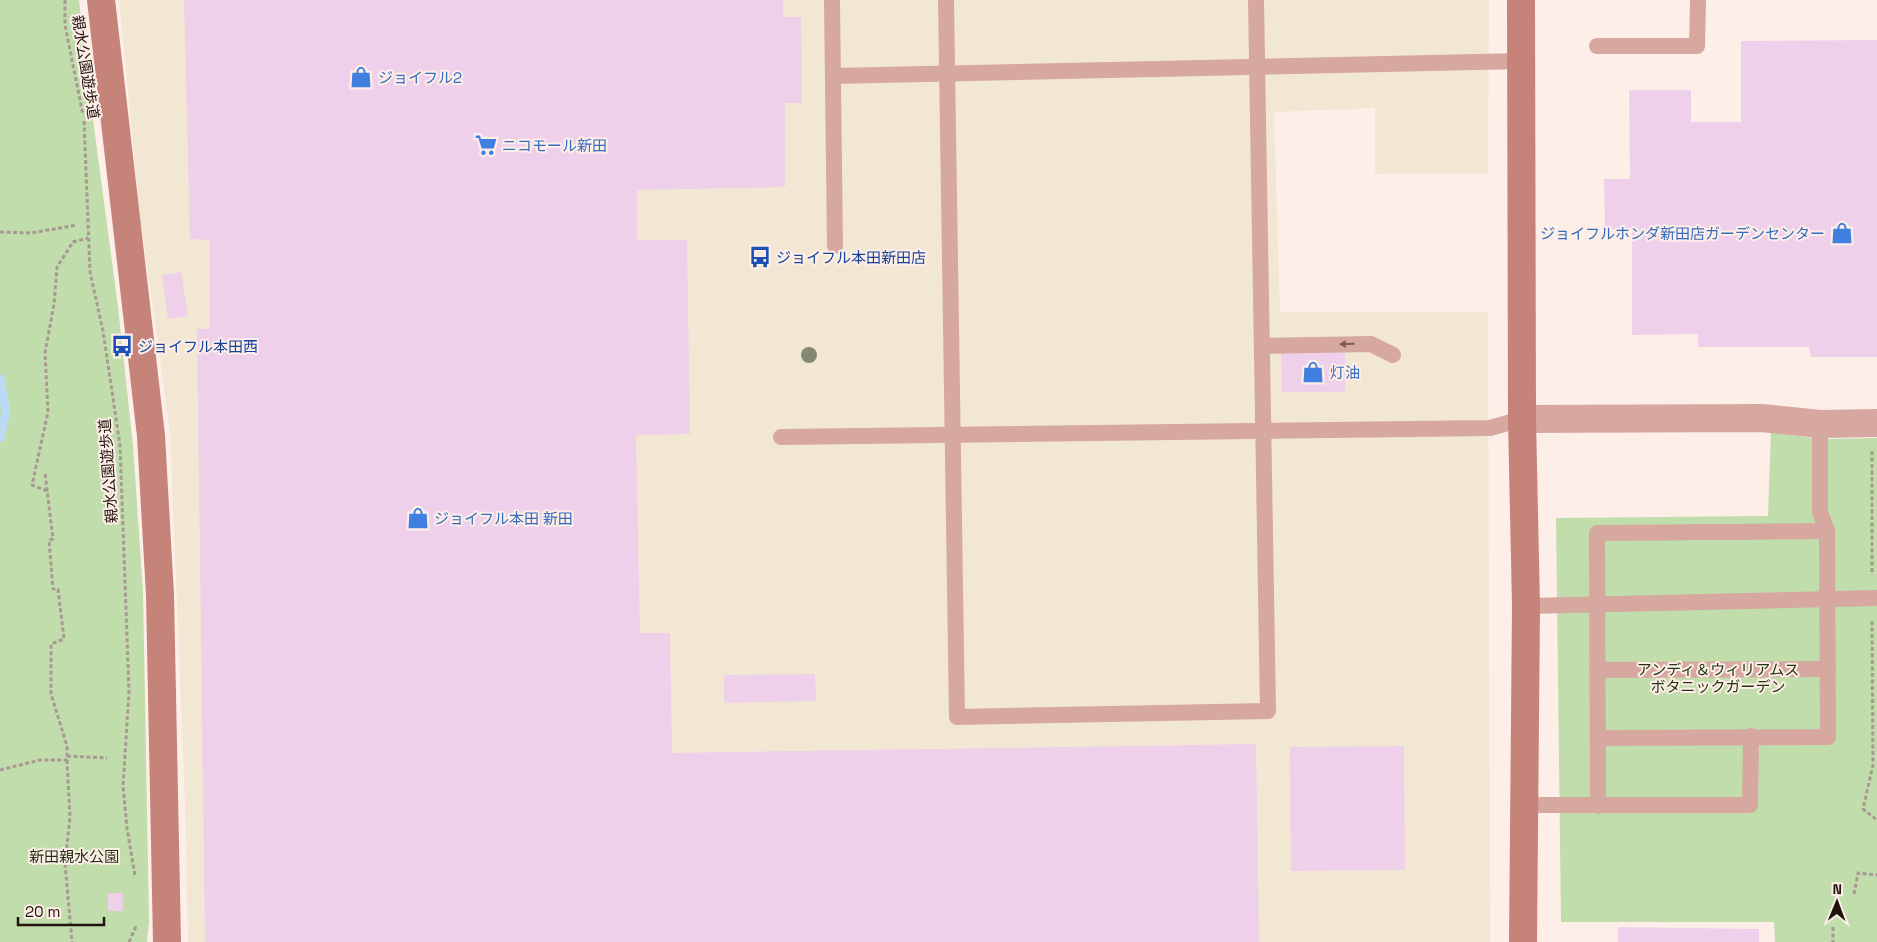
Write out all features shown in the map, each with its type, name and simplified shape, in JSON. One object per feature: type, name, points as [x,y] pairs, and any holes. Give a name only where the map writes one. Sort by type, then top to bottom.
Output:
[{"type":"street","points":[[101,0],[151,436],[160,604],[167,942]]},
{"type":"street","points":[[1521,0],[1522,419],[1526,606],[1522,942]]},
{"type":"street","points":[[1522,419],[1762,418],[1820,424],[1874,423]]},
{"type":"lane","points":[[832,0],[835,246]]},
{"type":"lane","points":[[946,0],[957,717],[1268,711],[1256,0]]},
{"type":"lane","points":[[1598,46],[1697,46],[1698,0]]},
{"type":"lane","points":[[833,76],[1522,61]]},
{"type":"lane","points":[[1262,346],[1371,344],[1393,355]]},
{"type":"lane","points":[[781,436],[1490,428],[1522,419]]},
{"type":"lane","points":[[1598,738],[1828,737],[1827,531],[1820,512],[1820,424]]},
{"type":"lane","points":[[1598,806],[1597,533],[1827,531]]},
{"type":"lane","points":[[1526,606],[1875,598]]},
{"type":"lane","points":[[1597,670],[1828,669]]},
{"type":"lane","points":[[1524,805],[1750,805],[1751,736]]},
{"type":"path","name":"親水公園遊歩道","points":[[65,0],[65,25],[84,119],[90,272],[103,330],[120,445],[129,692],[123,786],[127,828],[136,882]]},
{"type":"path","points":[[0,232],[32,233],[77,225]]},
{"type":"path","points":[[47,491],[32,485],[48,412],[45,353],[54,304],[57,267],[72,242],[88,238]]},
{"type":"path","points":[[1874,423],[1875,598],[1873,765],[1863,809],[1877,820]]},
{"type":"path","points":[[45,473],[53,539],[49,540],[53,589],[58,590],[64,639],[51,644],[51,694],[67,746],[70,816],[65,863],[72,942]]},
{"type":"path","points":[[67,756],[107,758]]},
{"type":"path","points":[[0,770],[40,760],[67,760]]},
{"type":"path","points":[[1854,894],[1858,874],[1877,875]]},
{"type":"path","points":[[129,942],[139,917]]},
{"type":"path","points":[[1833,927],[1833,942]]},
{"type":"shaded area","points":[[119,0],[1489,0],[1488,173],[1375,174],[1375,108],[1274,112],[1280,312],[1488,312],[1490,942],[188,942],[185,805],[170,432],[140,215]]},
{"type":"green space","name":"新田親水公園","points":[[0,0],[79,0],[118,307],[133,446],[143,591],[149,921],[147,942],[0,942]]},
{"type":"green space","name":"アンディ＆ウィリアムス ボタニックガーデン","points":[[1771,432],[1820,439],[1877,438],[1877,942],[1775,942],[1774,922],[1561,922],[1556,518],[1768,516]]},
{"type":"building","name":"ジョイフル本田 新田","points":[[184,0],[783,0],[783,17],[801,17],[802,103],[785,103],[785,187],[637,190],[637,240],[687,240],[690,434],[636,435],[640,633],[670,633],[672,753],[1256,744],[1259,942],[205,942],[197,329],[210,329],[210,240],[190,239]]},
{"type":"building","points":[[1877,40],[1877,357],[1811,357],[1809,347],[1698,347],[1698,334],[1632,335],[1632,229],[1605,229],[1604,179],[1630,179],[1629,90],[1691,90],[1691,122],[1741,122],[1741,41]]},
{"type":"building","points":[[181,272],[188,316],[168,319],[162,275]]},
{"type":"building","name":"灯油","points":[[1345,351],[1345,392],[1282,392],[1281,352]]},
{"type":"building","points":[[815,674],[816,701],[724,703],[724,675]]},
{"type":"building","points":[[1404,746],[1405,870],[1291,871],[1290,747]]},
{"type":"building","points":[[108,893],[123,893],[123,911],[108,911]]},
{"type":"building","points":[[1618,927],[1759,929],[1759,942],[1618,942]]},
{"type":"waterway","points":[[0,379],[6,412],[0,438]]},
{"type":"place","name":"ジョイフル2","points":[[361,77]]},
{"type":"place","name":"ニコモール新田","points":[[486,145]]},
{"type":"place","name":"ジョイフルホンダ新田店ガーデンセンター","points":[[1842,233]]},
{"type":"place","name":"ジョイフル本田新田店","points":[[760,257]]},
{"type":"place","name":"ジョイフル本田西","points":[[122,346]]},
{"type":"place","name":"灯油","points":[[1313,372]]},
{"type":"place","name":"ジョイフル本田 新田","points":[[418,518]]}]
